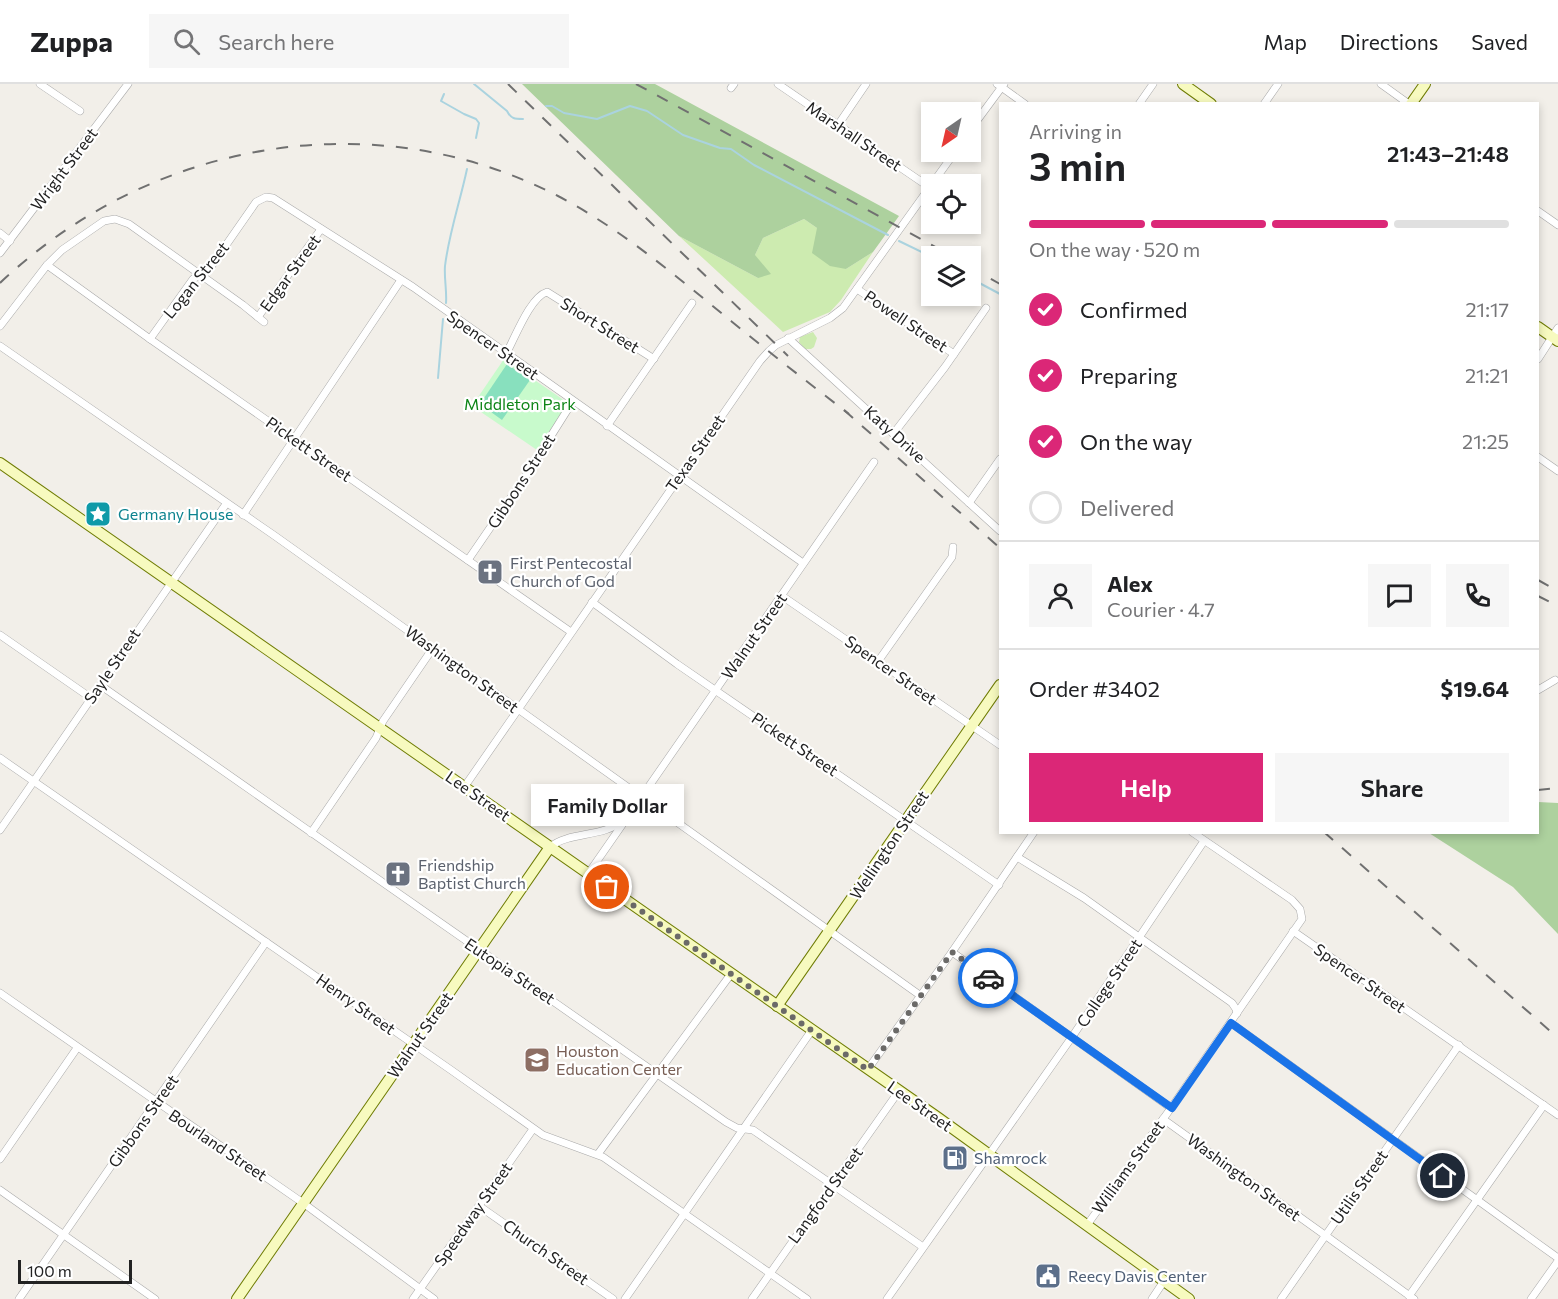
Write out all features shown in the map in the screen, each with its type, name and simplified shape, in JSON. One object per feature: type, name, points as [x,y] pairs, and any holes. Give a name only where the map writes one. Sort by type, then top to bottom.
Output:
[{"type":"main road","points":[[1183,84],[1208,102]]},
{"type":"main road","points":[[1412,102],[1425,84]]},
{"type":"main road","points":[[1539,328],[1556,336]]},
{"type":"main road","name":"Lee Street","points":[[0,463],[465,786],[989,1155],[1189,1299]]},
{"type":"main road","name":"Wellington Street","points":[[777,1006],[999,686]]},
{"type":"main road","name":"Walnut Street","points":[[237,1299],[550,847]]},
{"type":"street","points":[[40,84],[80,111]]},
{"type":"street","name":"Wright Street","points":[[0,253],[128,84]]},
{"type":"street","name":"Marshall Street","points":[[778,84],[921,182]]},
{"type":"street","points":[[838,125],[866,84]]},
{"type":"street","points":[[1140,102],[1153,84]]},
{"type":"street","points":[[1265,102],[1278,84]]},
{"type":"street","points":[[1381,84],[1407,102]]},
{"type":"street","points":[[981,114],[1001,85],[1022,102]]},
{"type":"street","name":"Spencer Street","points":[[266,197],[279,201],[401,280],[803,563]]},
{"type":"street","name":"Logan Street","points":[[150,339],[193,279],[208,271],[256,202],[266,197]]},
{"type":"street","name":"Texas Street","points":[[465,786],[760,361],[769,351],[788,338],[830,318],[843,309],[921,199]]},
{"type":"street","points":[[1539,212],[1558,225]]},
{"type":"street","points":[[0,326],[47,265],[62,250],[104,221],[116,219],[125,222],[200,274]]},
{"type":"street","name":"Edgar Street","points":[[200,274],[261,320],[321,229]]},
{"type":"street","points":[[0,233],[10,240]]},
{"type":"street","name":"Pickett Street","points":[[47,265],[571,632]]},
{"type":"street","points":[[243,515],[401,280]]},
{"type":"street","name":"Powell Street","points":[[857,289],[954,354]]},
{"type":"street","name":"Short Street","points":[[506,354],[531,306],[540,295],[547,292],[654,359]]},
{"type":"street","points":[[607,426],[692,303]]},
{"type":"street","points":[[894,434],[986,308]]},
{"type":"street","points":[[1539,358],[1556,336]]},
{"type":"street","name":"Katy Drive","points":[[788,338],[999,530]]},
{"type":"street","name":"Washington Street","points":[[0,346],[433,648],[921,996]]},
{"type":"street","name":"Gibbons Street","points":[[468,560],[527,474],[573,401]]},
{"type":"street","points":[[1539,458],[1558,471]]},
{"type":"street","points":[[969,503],[999,460]]},
{"type":"street","name":"Walnut Street","points":[[588,874],[874,462]]},
{"type":"street","name":"Sayle Street","points":[[0,830],[226,504]]},
{"type":"street","points":[[879,660],[952,557],[953,547]]},
{"type":"street","name":"Spencer Street","points":[[782,596],[879,660],[999,744]]},
{"type":"street","name":"Pickett Street","points":[[592,602],[999,885]]},
{"type":"street","points":[[0,635],[91,698]]},
{"type":"street","points":[[311,833],[376,738],[384,720],[433,648]]},
{"type":"street","points":[[1539,689],[1555,680]]},
{"type":"street","name":"Eutopia Street","points":[[100,685],[726,1122],[742,1129],[753,1130],[923,1247]]},
{"type":"street","name":"Henry Street","points":[[0,758],[533,1129],[551,1139],[598,1154],[807,1299]]},
{"type":"street","name":"Walnut Street","points":[[550,847],[567,838],[620,823],[633,809]]},
{"type":"street","points":[[868,1070],[1033,834]]},
{"type":"street","points":[[1195,834],[1297,904],[1303,914],[1293,932]]},
{"type":"street","name":"College Street","points":[[887,1299],[1072,1037],[1204,841]]},
{"type":"street","points":[[1017,857],[1084,898],[1232,1003],[1237,1013]]},
{"type":"street","name":"Spencer Street","points":[[1293,932],[1558,1115]]},
{"type":"street","name":"Williams Street","points":[[1087,1225],[1172,1108],[1293,932]]},
{"type":"street","name":"Gibbons Street","points":[[19,1299],[266,942]]},
{"type":"street","points":[[952,952],[1172,1108]]},
{"type":"street","points":[[598,1154],[731,974]]},
{"type":"street","name":"Bourland Street","points":[[0,994],[303,1203],[434,1299]]},
{"type":"street","points":[[1231,1023],[1558,1260],[1530,1299]]},
{"type":"street","points":[[624,1299],[812,1030]]},
{"type":"street","name":"Utilis Street","points":[[1281,1299],[1459,1045]]},
{"type":"street","points":[[0,1159],[77,1048]]},
{"type":"street","name":"Langford Street","points":[[752,1299],[898,1091]]},
{"type":"street","points":[[1411,1297],[1544,1106]]},
{"type":"street","name":"Washington Street","points":[[1163,1119],[1411,1297]]},
{"type":"street","name":"Speedway Street","points":[[413,1299],[533,1129]]},
{"type":"street","points":[[0,1190],[155,1299]]},
{"type":"street","name":"Church Street","points":[[478,1206],[613,1299]]},
{"type":"street","points":[[1152,1299],[1164,1281]]},
{"type":"green space","points":[[522,84],[655,84],[899,216],[873,252],[846,269],[830,266],[812,253],[817,228],[804,219],[763,238],[755,255],[771,274],[758,278],[679,236]]},
{"type":"green space","points":[[804,219],[817,228],[846,269],[873,252],[841,300],[830,312],[783,332],[679,236],[758,278],[755,255],[763,238]]},
{"type":"green space","points":[[813,332],[817,338],[814,347],[805,349],[799,342],[800,337]]},
{"type":"green space","name":"Middleton Park","points":[[504,359],[568,403],[537,450],[472,406]]},
{"type":"green space","points":[[507,364],[530,380],[502,420],[480,404]]},
{"type":"green space","points":[[1539,802],[1558,803],[1558,934],[1513,887],[1431,834],[1539,834]]},
{"type":"waterway","points":[[474,84],[512,117],[523,119]]},
{"type":"waterway","points":[[444,94],[441,101],[476,119],[479,123],[476,138]]},
{"type":"waterway","points":[[546,106],[552,106],[564,113],[597,119],[630,106],[647,111],[683,135],[720,148],[731,149],[754,165],[888,235]]},
{"type":"waterway","points":[[446,303],[447,254],[467,169]]},
{"type":"waterway","points":[[899,241],[921,252]]},
{"type":"waterway","points":[[981,284],[999,293]]},
{"type":"waterway","points":[[438,378],[443,319]]},
{"type":"railway","points":[[508,84],[788,356]]},
{"type":"railway","points":[[636,84],[934,246]]},
{"type":"railway","points":[[0,283],[59,235],[124,196],[193,168],[266,150],[339,144],[413,149],[487,166],[558,196],[581,209],[648,254],[849,414]]},
{"type":"railway","points":[[981,273],[999,283]]},
{"type":"railway","points":[[844,410],[999,547]]},
{"type":"railway","points":[[1539,581],[1558,591]]},
{"type":"railway","points":[[1539,596],[1558,606]]},
{"type":"railway","points":[[1539,790],[1558,788]]},
{"type":"railway","points":[[1326,834],[1558,1038]]},
{"type":"way so far","points":[[607,887],[868,1070],[952,952],[988,978]]},
{"type":"place","name":"Germany House","points":[[98,514]]},
{"type":"place","name":"First Pentecostal Church of God","points":[[490,572]]},
{"type":"place","name":"Friendship Baptist Church","points":[[398,874]]},
{"type":"place","name":"Family Dollar","points":[[607,887]]},
{"type":"place","name":"Houston Education Center","points":[[537,1060]]},
{"type":"place","name":"Shamrock","points":[[955,1158]]},
{"type":"place","name":"Reecy Davis Center","points":[[1048,1276]]},
{"type":"route","points":[[988,978],[1172,1108],[1231,1023],[1443,1176]]}]
